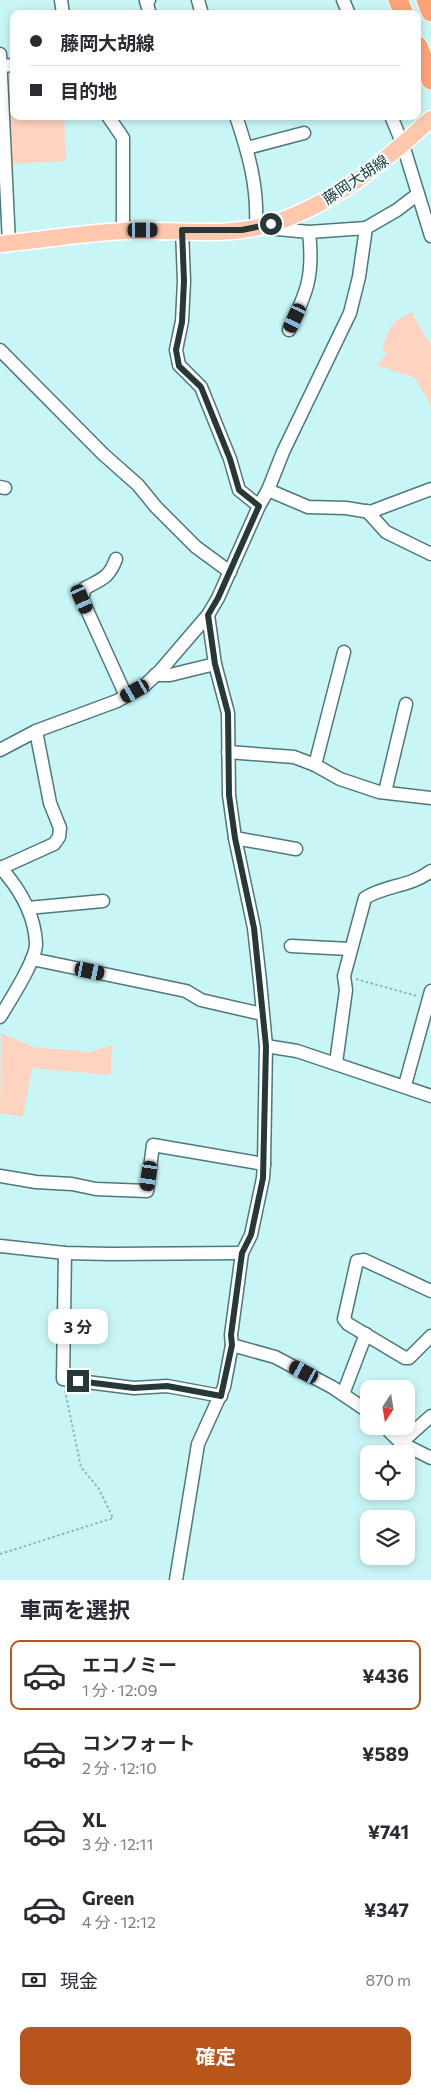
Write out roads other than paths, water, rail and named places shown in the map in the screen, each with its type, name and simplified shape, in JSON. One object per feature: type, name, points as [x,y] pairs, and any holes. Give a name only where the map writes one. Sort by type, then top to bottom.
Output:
[{"type":"highway","points":[[427,0],[431,6]]},
{"type":"highway","points":[[427,0],[431,12]]},
{"type":"highway","points":[[421,54],[431,80]]},
{"type":"main road","name":"藤岡大胡線","points":[[4,243],[123,231],[227,231],[271,224],[326,201],[349,187],[403,145],[431,119]]},
{"type":"street","points":[[149,0],[146,1],[149,10]]},
{"type":"street","points":[[4,63],[0,92],[4,243]]},
{"type":"street","points":[[111,120],[123,138],[123,231]]},
{"type":"street","points":[[237,120],[255,179],[256,227],[309,232],[366,228],[398,210],[418,194]]},
{"type":"street","points":[[393,120],[403,145],[431,236]]},
{"type":"street","points":[[247,148],[304,134]]},
{"type":"street","points":[[0,750],[36,731],[117,701],[144,686],[156,675],[208,615],[218,598],[268,490],[283,452],[350,313],[359,276],[366,228]]},
{"type":"street","points":[[182,230],[184,281],[182,322],[176,350],[179,366],[201,387],[230,459],[239,490],[259,506]]},
{"type":"street","points":[[289,330],[306,293],[310,275],[309,232]]},
{"type":"street","points":[[0,350],[103,454],[138,485],[156,507],[196,547],[230,572]]},
{"type":"street","points":[[268,490],[308,508],[346,508],[367,511],[431,489]]},
{"type":"street","points":[[367,511],[386,532],[431,554]]},
{"type":"street","points":[[116,559],[112,571],[105,578],[85,588],[82,599],[126,696]]},
{"type":"street","points":[[176,1580],[198,1444],[221,1396],[232,1345],[231,1335],[242,1253],[251,1235],[263,1178],[264,1164],[266,1046],[254,928],[235,838],[229,795],[228,713],[215,664],[208,615]]},
{"type":"street","points":[[315,765],[344,652]]},
{"type":"street","points":[[156,675],[170,675],[215,664]]},
{"type":"street","points":[[385,792],[406,704]]},
{"type":"street","points":[[0,1017],[32,959],[36,945],[28,908],[15,884],[0,868],[54,844],[60,837],[60,828],[50,803],[36,731]]},
{"type":"street","points":[[228,752],[294,757],[315,765],[340,779],[385,792],[431,798]]},
{"type":"street","points":[[235,838],[296,849]]},
{"type":"street","points":[[336,1063],[346,998],[344,976],[365,898],[371,894],[416,880],[431,871]]},
{"type":"street","points":[[28,908],[102,901]]},
{"type":"street","points":[[291,946],[350,949]]},
{"type":"street","points":[[32,959],[186,992],[201,1000],[262,1014]]},
{"type":"street","points":[[405,1085],[430,995]]},
{"type":"street","points":[[266,1046],[297,1051],[405,1085],[431,1096]]},
{"type":"street","points":[[0,1176],[36,1182],[72,1184],[96,1189],[147,1191],[154,1145],[264,1164]]},
{"type":"street","points":[[0,1246],[64,1253],[242,1253]]},
{"type":"street","points":[[64,1253],[63,1379],[134,1388],[167,1386],[221,1396]]},
{"type":"street","points":[[431,1291],[364,1260],[357,1261],[344,1319],[348,1324],[404,1358],[409,1358],[431,1336]]},
{"type":"street","points":[[344,1394],[366,1334]]},
{"type":"street","points":[[232,1345],[276,1357],[344,1394],[360,1406]]},
{"type":"street","points":[[401,1443],[431,1416]]},
{"type":"street","points":[[393,1435],[401,1443],[431,1458]]}]
